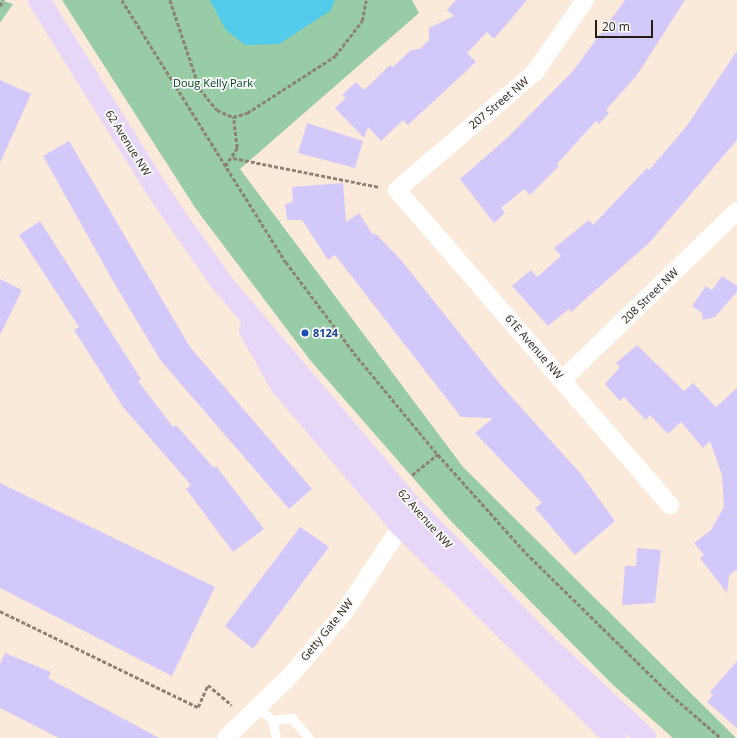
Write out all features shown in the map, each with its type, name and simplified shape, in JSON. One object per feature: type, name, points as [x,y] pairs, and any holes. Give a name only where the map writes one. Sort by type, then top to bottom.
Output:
[{"type":"main road","name":"62 Avenue NW","points":[[39,0],[162,199],[222,282],[414,509],[544,643],[646,738]]},
{"type":"main road","name":"62 Avenue NW","points":[[222,282],[282,385],[401,526],[615,738]]},
{"type":"street","name":"207 Street NW","points":[[397,190],[535,72],[585,0]]},
{"type":"street","name":"61E Avenue NW","points":[[397,190],[670,505]]},
{"type":"street","name":"208 Street NW","points":[[562,380],[737,211]]},
{"type":"street","name":"Getty Gate NW","points":[[226,738],[258,707],[342,614],[414,509]]},
{"type":"lane","points":[[258,707],[272,720],[276,738]]},
{"type":"lane","points":[[272,720],[292,718],[309,738]]},
{"type":"path","points":[[0,6],[3,0]]},
{"type":"path","points":[[122,0],[286,262],[434,450],[526,553],[671,695],[721,738]]},
{"type":"path","points":[[170,0],[200,89],[217,110],[233,117],[246,113],[335,56],[362,21],[366,0]]},
{"type":"path","points":[[225,166],[233,158],[237,148],[233,117]]},
{"type":"path","points":[[233,158],[397,190]]},
{"type":"path","points":[[0,611],[198,707],[208,685],[231,705],[236,700]]},
{"type":"green space","points":[[0,0],[13,4],[0,23]]},
{"type":"green space","name":"Doug Kelly Park","points":[[62,0],[412,0],[419,13],[240,169],[463,467],[736,738],[673,738],[612,684],[449,519],[310,360],[196,209]]},
{"type":"water","points":[[210,0],[335,0],[330,11],[279,44],[245,45],[226,30]]},
{"type":"building","points":[[456,0],[527,0],[494,39],[487,32],[467,53],[476,62],[408,125],[403,120],[381,141],[368,127],[364,138],[335,108],[346,98],[342,95],[356,82],[364,90],[390,65],[393,67],[411,50],[420,49],[429,40],[429,28],[454,16],[447,10]]},
{"type":"building","points":[[625,0],[685,0],[637,75],[606,110],[609,113],[599,124],[596,121],[557,164],[559,166],[530,195],[524,189],[501,208],[505,213],[494,223],[460,179],[508,137],[573,71]]},
{"type":"building","points":[[737,51],[737,140],[649,243],[571,312],[569,309],[548,326],[512,286],[531,270],[537,277],[561,256],[554,248],[589,220],[593,225],[647,168],[649,170],[686,127]]},
{"type":"building","points":[[0,80],[31,94],[0,163]]},
{"type":"building","points":[[307,123],[363,141],[355,168],[298,153]]},
{"type":"building","points":[[69,141],[190,347],[312,489],[289,509],[161,361],[113,281],[43,156]]},
{"type":"building","points":[[343,183],[346,222],[359,213],[373,235],[375,233],[401,260],[500,384],[580,473],[615,521],[575,555],[535,508],[542,503],[475,433],[493,418],[461,417],[335,255],[328,260],[302,220],[287,220],[285,204],[293,202],[292,187]]},
{"type":"building","points":[[40,221],[141,379],[138,381],[173,427],[176,425],[214,468],[216,466],[264,529],[233,552],[186,489],[191,485],[123,407],[74,330],[79,327],[19,235]]},
{"type":"building","points":[[722,276],[737,286],[737,292],[715,317],[703,320],[702,313],[692,306],[706,286],[712,290]]},
{"type":"building","points":[[0,279],[22,290],[0,335]]},
{"type":"building","points":[[637,345],[684,391],[693,383],[716,407],[737,388],[737,569],[729,576],[727,593],[700,558],[704,555],[694,543],[711,530],[724,507],[722,475],[710,441],[703,448],[681,422],[668,434],[650,415],[646,420],[624,397],[620,401],[605,384],[620,367],[616,363]]},
{"type":"building","points":[[0,483],[215,587],[172,676],[0,588]]},
{"type":"building","points":[[300,527],[329,547],[253,649],[225,626]]},
{"type":"building","points":[[637,548],[661,550],[655,603],[622,605],[625,566],[636,566]]},
{"type":"building","points":[[5,653],[51,672],[48,678],[159,738],[59,738],[0,708],[0,664]]},
{"type":"building","points":[[737,661],[737,728],[707,702],[713,695],[710,692]]},
{"type":"place","name":"8124","points":[[305,333]]}]
